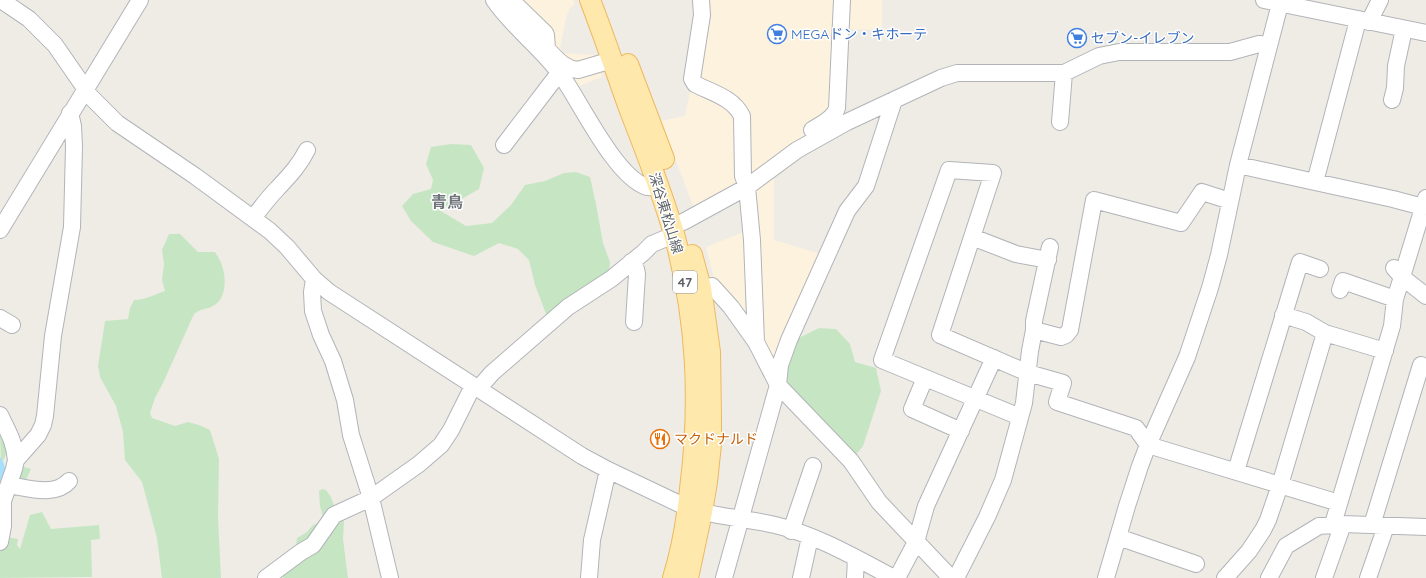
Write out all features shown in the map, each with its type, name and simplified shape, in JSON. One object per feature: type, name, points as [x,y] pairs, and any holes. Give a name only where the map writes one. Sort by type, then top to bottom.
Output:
[{"type":"main road","name":"深谷東松山線","points":[[590,0],[659,186],[679,228]]},
{"type":"main road","name":"深谷東松山線","points":[[604,0],[669,174],[679,228],[694,335],[696,382],[695,510],[688,578]]},
{"type":"main road","name":"深谷東松山線","points":[[673,578],[695,510]]},
{"type":"street","points":[[1,0],[29,19],[55,45],[92,97],[118,123],[270,231],[314,279],[329,292],[582,456],[608,470],[695,510],[776,526],[810,537],[896,578],[916,542],[926,506],[994,358]]},
{"type":"street","points":[[0,230],[140,0]]},
{"type":"street","points":[[494,0],[508,19],[560,74],[613,157],[637,181],[649,187],[659,186]]},
{"type":"street","points":[[510,0],[545,33],[548,49],[566,67],[572,70],[578,70],[612,60]]},
{"type":"street","points":[[701,0],[702,15],[692,79],[695,84],[731,102],[739,110],[742,116],[743,176],[747,187],[752,240],[756,342]]},
{"type":"street","points":[[760,176],[762,162],[827,120],[835,113],[838,102],[842,0]]},
{"type":"street","points":[[1264,0],[1281,2],[1364,21],[1426,33]]},
{"type":"street","points":[[1315,182],[1364,21],[1380,0]]},
{"type":"street","points":[[1106,578],[1148,445],[1187,357],[1196,332],[1217,262],[1238,165],[1281,2]]},
{"type":"street","points":[[1392,100],[1395,88],[1396,66],[1404,29]]},
{"type":"street","points":[[266,578],[313,545],[334,516],[371,498],[419,464],[441,445],[476,388],[568,307],[611,279],[652,244],[747,187],[760,176],[810,142],[847,122],[957,72],[1064,73],[1099,56],[1119,52],[1230,52],[1259,44],[1269,45]]},
{"type":"street","points":[[1060,122],[1064,73]]},
{"type":"street","points":[[504,145],[556,77],[560,74]]},
{"type":"street","points":[[724,578],[778,385],[780,365],[789,340],[847,211],[866,186],[894,100]]},
{"type":"street","points":[[16,460],[38,435],[46,416],[53,336],[72,227],[74,126],[70,113]]},
{"type":"street","points":[[253,218],[276,190],[292,174],[301,162],[307,150]]},
{"type":"street","points":[[1238,165],[1393,199],[1425,202],[1398,272],[1392,326],[1339,502],[1338,524],[1324,578]]},
{"type":"street","points":[[1020,417],[882,360],[949,170],[993,173],[940,335],[1028,373],[1063,383],[1057,402],[1136,428],[1148,445],[1339,502]]},
{"type":"street","points":[[1034,330],[1061,337],[1066,335],[1070,330],[1094,200],[1181,223],[1202,192],[1230,201]]},
{"type":"street","points":[[956,578],[1004,480],[1024,403],[1034,322],[1049,254],[1016,254],[972,237]]},
{"type":"street","points":[[631,262],[636,269],[637,274],[634,322]]},
{"type":"street","points":[[1236,471],[1300,262],[1320,269]]},
{"type":"street","points":[[1398,272],[1426,296]]},
{"type":"street","points":[[314,279],[312,292],[313,311],[321,335],[333,361],[345,400],[351,435],[371,498],[390,578]]},
{"type":"street","points":[[1340,290],[1343,281],[1374,298],[1395,299]]},
{"type":"street","points":[[712,286],[735,312],[756,342],[778,385],[851,461],[879,502],[951,578]]},
{"type":"street","points":[[1283,315],[1306,322],[1325,333],[1385,351]]},
{"type":"street","points":[[1225,578],[1249,551],[1263,530],[1280,485],[1325,333]]},
{"type":"street","points":[[1368,578],[1379,526],[1421,365]]},
{"type":"street","points":[[925,378],[912,409],[961,431]]},
{"type":"street","points":[[0,415],[10,434],[16,460],[3,501],[3,526],[0,542]]},
{"type":"street","points":[[792,531],[813,466]]},
{"type":"street","points":[[589,578],[592,540],[608,470]]},
{"type":"street","points":[[9,485],[44,490],[56,490],[65,486],[70,481]]},
{"type":"street","points":[[1269,578],[1286,546],[1319,526],[1338,524],[1426,527]]},
{"type":"street","points":[[801,578],[810,537]]},
{"type":"street","points":[[1118,537],[1196,564]]},
{"type":"street","points":[[855,578],[856,558]]},
{"type":"shaded area","points":[[497,0],[573,0],[575,4],[570,8],[566,18],[560,48],[563,53],[593,54],[602,77],[571,89]]},
{"type":"shaded area","points":[[704,0],[882,0],[882,30],[848,29],[843,106],[769,178],[774,178],[774,240],[824,255],[775,372],[715,282],[706,247],[749,230],[743,183],[694,208],[661,121],[685,116],[691,87]]},
{"type":"green space","points":[[451,144],[471,145],[484,168],[479,189],[441,211],[466,226],[492,223],[511,205],[525,185],[545,181],[564,173],[576,172],[590,177],[603,243],[610,262],[609,272],[548,319],[535,285],[529,260],[518,249],[499,243],[474,256],[433,242],[411,221],[402,206],[413,194],[431,189],[433,180],[426,164],[431,147]]},
{"type":"green space","points":[[169,234],[180,234],[198,252],[215,252],[221,262],[225,281],[223,294],[220,300],[211,307],[194,314],[155,398],[150,413],[152,418],[175,426],[188,422],[210,430],[219,459],[218,518],[221,578],[162,578],[157,538],[142,482],[125,460],[123,432],[116,406],[100,377],[98,366],[105,321],[128,319],[130,308],[134,300],[146,298],[165,291],[162,280],[164,264],[162,250]]},
{"type":"green space","points":[[819,328],[836,329],[850,344],[855,362],[876,368],[881,391],[863,446],[854,457],[786,383],[787,358],[793,341]]},
{"type":"green space","points":[[0,434],[6,445],[5,456],[1,463]]},
{"type":"green space","points":[[18,465],[31,469],[24,484],[14,482]]},
{"type":"green space","points":[[322,489],[326,490],[331,497],[335,508],[344,522],[343,539],[348,578],[283,578],[296,547],[297,538],[307,532],[313,525],[324,520],[320,506],[319,491]]},
{"type":"green space","points":[[42,512],[51,529],[99,525],[100,539],[91,540],[92,577],[0,578],[0,536],[18,539],[17,545],[20,549],[30,515]]},
{"type":"water","points":[[0,457],[5,466],[5,470],[0,494]]},
{"type":"place","name":"MEGAドン・キホーテ","points":[[777,34]]},
{"type":"place","name":"セブン-イレブン","points":[[1077,38]]},
{"type":"place","name":"マクドナルド","points":[[660,439]]},
{"type":"district","name":"青鳥","points":[[447,202]]}]
